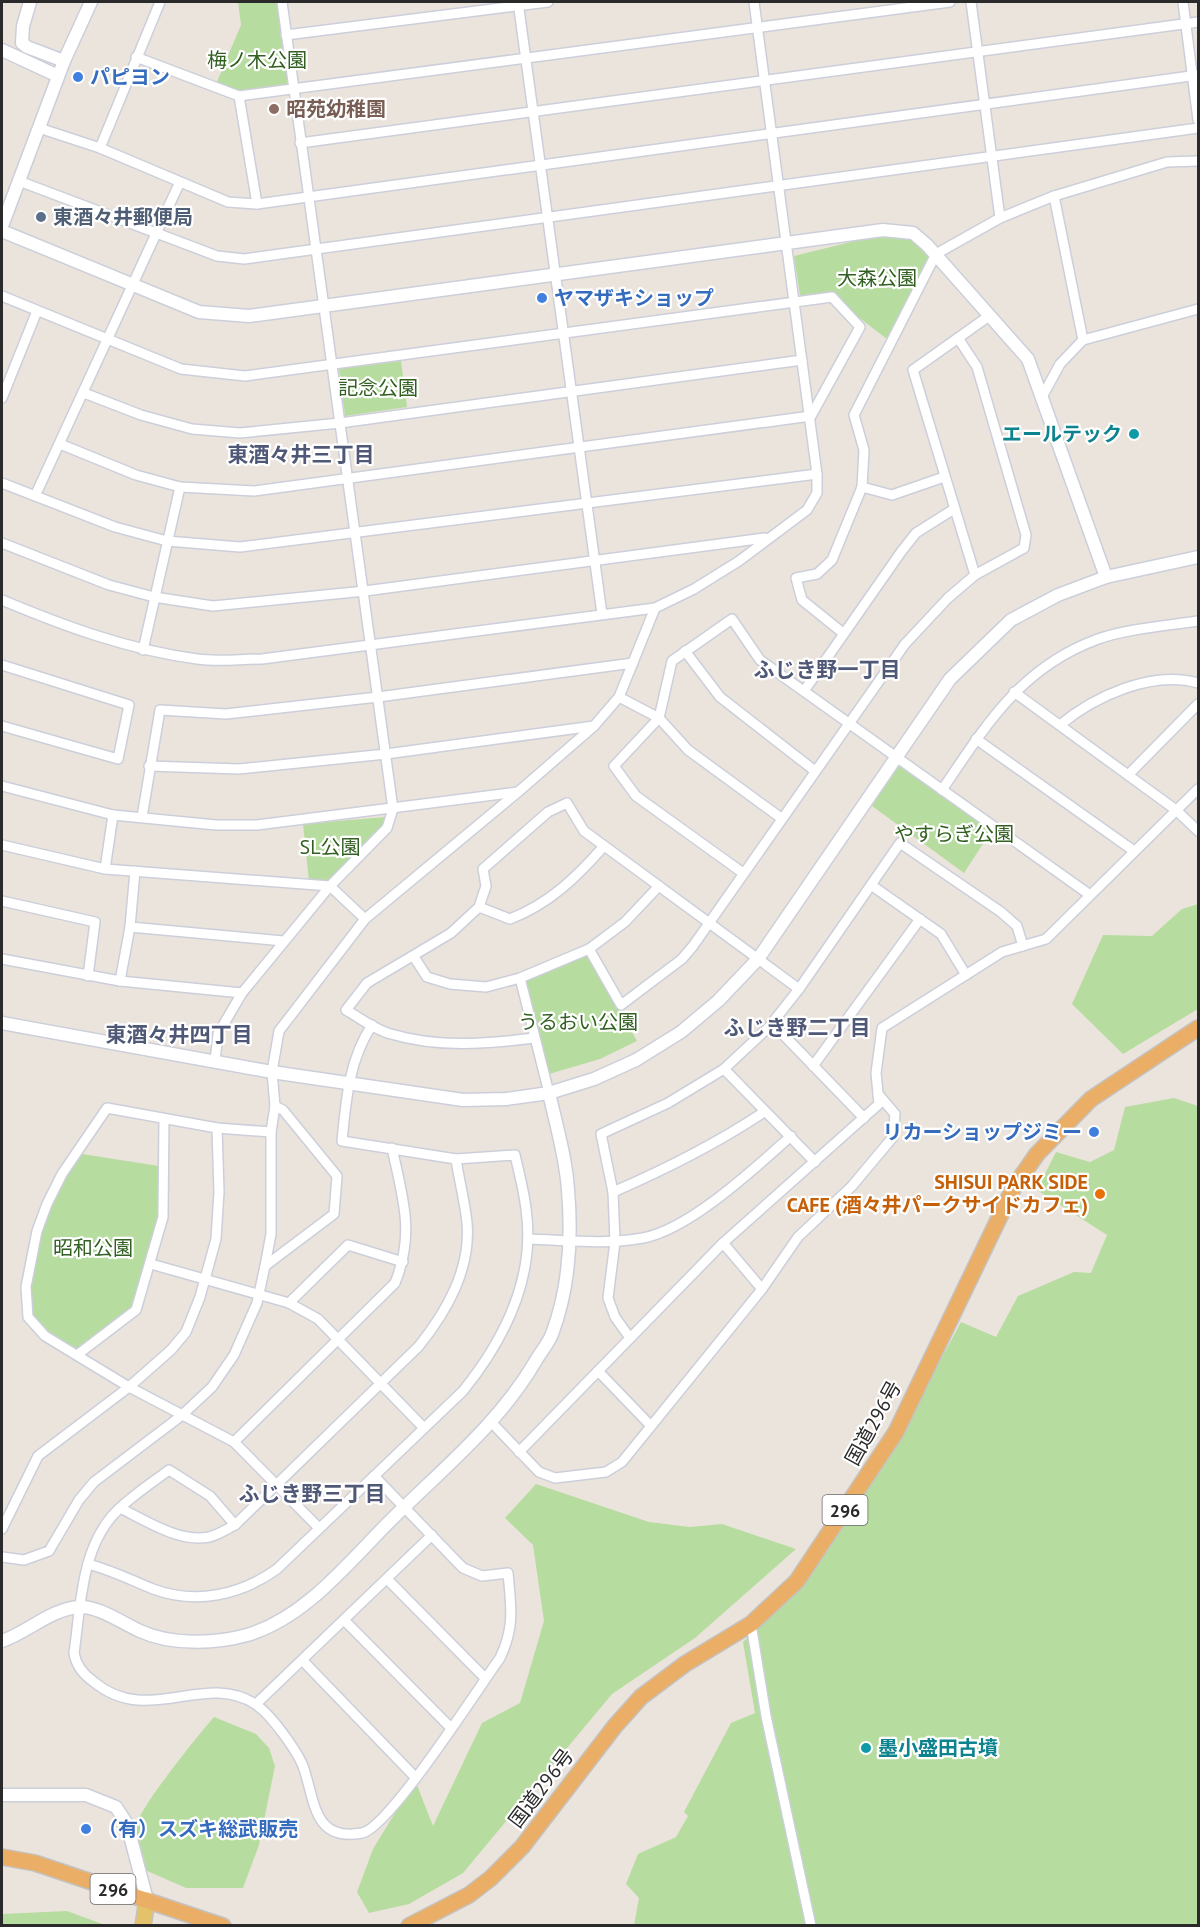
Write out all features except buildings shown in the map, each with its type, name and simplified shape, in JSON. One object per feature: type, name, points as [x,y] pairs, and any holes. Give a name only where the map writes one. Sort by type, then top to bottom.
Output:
[{"type":"highway","name":"国道296号","points":[[409,1926],[469,1895],[491,1878],[522,1847],[615,1726],[641,1697],[685,1664],[751,1624],[797,1581],[896,1432],[1014,1187],[1037,1154],[1091,1099],[1198,1028]]},
{"type":"highway","name":"296","points":[[2,1857],[34,1863],[223,1926]]},
{"type":"main road","points":[[143,1926],[147,1900]]},
{"type":"street","points":[[30,2],[23,26],[22,43],[64,61]]},
{"type":"street","points":[[2,226],[58,76],[91,2]]},
{"type":"street","points":[[100,148],[160,2]]},
{"type":"street","points":[[215,1061],[219,1034],[242,993],[330,886],[387,828],[393,809],[365,591],[282,2]]},
{"type":"street","points":[[286,35],[548,2]]},
{"type":"street","points":[[2,600],[54,622],[143,650],[199,659],[262,659],[655,608],[694,589],[739,561],[807,510],[818,493],[818,474],[754,2]]},
{"type":"street","points":[[136,57],[239,96],[527,59],[920,4],[950,2]]},
{"type":"street","points":[[971,2],[1000,219]]},
{"type":"street","points":[[1183,2],[1196,76],[1198,120]]},
{"type":"street","points":[[518,4],[602,614]]},
{"type":"street","points":[[300,142],[1198,22]]},
{"type":"street","points":[[2,50],[58,76]]},
{"type":"street","points":[[39,128],[100,148],[179,184],[228,202],[256,204],[1196,76]]},
{"type":"street","points":[[239,96],[256,204]]},
{"type":"street","points":[[19,182],[217,256],[244,259],[1198,128]]},
{"type":"street","points":[[843,633],[802,600],[796,578],[817,574],[832,560],[862,487],[864,450],[854,415],[936,254],[1000,219],[1054,196],[1167,162],[1198,161]]},
{"type":"street","points":[[35,496],[179,184]]},
{"type":"street","points":[[1054,196],[1083,340]]},
{"type":"street","points":[[2,231],[131,286],[199,312],[249,316],[899,230],[913,233],[936,254],[1028,360],[1106,577]]},
{"type":"street","points":[[2,296],[182,369],[245,376],[794,304],[832,297],[860,327],[811,416]]},
{"type":"street","points":[[1042,397],[1060,364],[1083,340],[1198,309]]},
{"type":"street","points":[[2,398],[37,311]]},
{"type":"street","points":[[975,575],[914,370],[989,316]]},
{"type":"street","points":[[589,949],[621,1005],[682,959],[905,644],[948,598],[975,575],[1024,548],[1026,535],[977,367],[958,338]]},
{"type":"street","points":[[84,393],[141,415],[192,429],[240,433],[340,423],[802,360]]},
{"type":"street","points":[[60,444],[136,475],[180,487],[254,490],[811,416]]},
{"type":"street","points":[[2,483],[115,527],[167,541],[240,548],[818,474]]},
{"type":"street","points":[[862,487],[892,495],[944,477]]},
{"type":"street","points":[[143,650],[180,487]]},
{"type":"street","points":[[804,691],[916,533],[954,510]]},
{"type":"street","points":[[2,543],[109,585],[154,597],[213,606],[365,591],[768,538]]},
{"type":"street","points":[[2,1023],[272,1072],[463,1100],[506,1099],[549,1093],[594,1079],[659,1046],[718,1001],[758,959],[950,679],[1011,620],[1058,595],[1106,577],[1198,557]]},
{"type":"street","points":[[2,1557],[24,1560],[49,1551],[79,1500],[94,1482],[181,1416],[212,1387],[234,1355],[259,1295],[265,1266],[271,1234],[270,1132],[274,1106],[272,1072],[279,1031],[364,919],[518,792],[594,726],[620,697],[655,608]]},
{"type":"street","points":[[743,873],[636,796],[614,766],[659,718],[672,661],[732,619],[760,660],[848,725],[897,757],[1090,895]]},
{"type":"street","points":[[942,790],[976,739],[1014,692],[1036,671],[1099,639],[1198,621]]},
{"type":"street","points":[[686,651],[720,697],[815,771]]},
{"type":"street","points":[[142,817],[160,710],[226,714],[378,697],[633,663]]},
{"type":"street","points":[[2,665],[129,705],[118,759],[57,744],[2,726]]},
{"type":"street","points":[[1060,725],[1079,709],[1112,694],[1170,680],[1198,683]]},
{"type":"street","points":[[1014,692],[1176,810],[1198,831]]},
{"type":"street","points":[[620,697],[659,718],[688,750],[781,818]]},
{"type":"street","points":[[1128,775],[1198,705]]},
{"type":"street","points":[[149,766],[239,769],[386,754],[594,726]]},
{"type":"street","points":[[976,739],[1134,851]]},
{"type":"street","points":[[2,786],[113,815],[216,825],[257,825],[518,792]]},
{"type":"street","points":[[519,1452],[723,1243],[879,1104],[876,1073],[882,1028],[1002,952],[1046,939],[1198,789]]},
{"type":"street","points":[[534,1038],[481,1045],[429,1042],[389,1034],[345,1010],[367,983],[451,933],[479,908],[486,886],[483,869],[548,813],[567,803],[584,831],[800,989]]},
{"type":"street","points":[[105,868],[113,815]]},
{"type":"street","points":[[630,1338],[615,1317],[608,1298],[615,1242],[613,1192],[602,1134],[668,1103],[724,1069],[772,1023],[800,989],[900,843],[1001,912],[1017,926],[1023,946]]},
{"type":"street","points":[[2,845],[105,868],[330,886],[364,919]]},
{"type":"street","points":[[479,908],[510,919],[535,909],[580,873],[604,846]]},
{"type":"street","points":[[120,981],[130,927],[135,871]]},
{"type":"street","points":[[871,885],[941,934],[966,975]]},
{"type":"street","points":[[414,957],[427,978],[450,984],[486,987],[520,978],[589,949],[626,922],[658,886]]},
{"type":"street","points":[[2,901],[95,922],[88,976]]},
{"type":"street","points":[[813,1066],[920,919]]},
{"type":"street","points":[[130,927],[283,941]]},
{"type":"street","points":[[2,959],[120,981],[242,993]]},
{"type":"street","points":[[2,1641],[57,1613],[80,1607],[98,1612],[143,1633],[167,1639],[219,1641],[248,1635],[277,1622],[326,1585],[491,1422],[527,1376],[552,1335],[566,1276],[570,1240],[568,1187],[549,1093],[520,978]]},
{"type":"street","points":[[772,1023],[864,1118]]},
{"type":"street","points":[[88,1564],[110,1569],[174,1595],[218,1594],[239,1590],[260,1581],[278,1569],[463,1391],[486,1363],[502,1333],[526,1268],[528,1239],[526,1210],[515,1155],[456,1159],[342,1140],[348,1084],[360,1043],[372,1025]]},
{"type":"street","points":[[724,1069],[815,1162]]},
{"type":"street","points":[[491,1422],[539,1473],[555,1478],[606,1472],[622,1462],[762,1289],[798,1238],[852,1186],[893,1137],[895,1114],[878,1094]]},
{"type":"street","points":[[265,1266],[334,1214],[337,1176],[283,1110],[274,1106]]},
{"type":"street","points":[[270,1132],[217,1128],[107,1108],[62,1174],[47,1204],[37,1231],[26,1287],[28,1317],[45,1336],[181,1416],[234,1442],[319,1528]]},
{"type":"street","points":[[613,1192],[662,1171],[725,1138],[764,1112]]},
{"type":"street","points":[[77,1354],[136,1310],[163,1217],[164,1119]]},
{"type":"street","points":[[2,1529],[38,1456],[129,1386],[171,1350],[186,1332],[206,1279],[216,1239],[219,1192],[217,1128]]},
{"type":"street","points":[[528,1239],[615,1242],[646,1238],[686,1220],[752,1170],[791,1136]]},
{"type":"street","points":[[234,1442],[395,1283],[403,1262],[407,1216],[392,1148]]},
{"type":"street","points":[[120,1508],[170,1532],[188,1536],[208,1537],[235,1525],[419,1346],[443,1316],[455,1291],[465,1251],[467,1225],[456,1159]]},
{"type":"street","points":[[723,1243],[762,1289]]},
{"type":"street","points":[[289,1303],[348,1245],[403,1262]]},
{"type":"street","points":[[151,1264],[289,1303],[318,1319],[423,1427]]},
{"type":"street","points":[[598,1371],[651,1425]]},
{"type":"street","points":[[235,1525],[210,1496],[169,1470],[120,1508],[99,1534],[88,1564],[80,1607],[74,1653],[75,1662],[87,1677],[103,1690],[122,1698],[146,1702],[221,1692],[256,1704],[297,1754],[304,1768],[315,1811],[322,1822],[335,1832],[348,1834],[366,1832],[376,1824],[416,1777],[451,1728],[508,1642],[512,1622],[508,1573],[474,1575],[464,1568],[374,1476]]},
{"type":"street","points":[[256,1704],[432,1535]]},
{"type":"street","points":[[387,1579],[485,1678]]},
{"type":"street","points":[[344,1620],[451,1728]]},
{"type":"street","points":[[751,1624],[766,1716],[811,1926]]},
{"type":"street","points":[[303,1661],[416,1777]]},
{"type":"street","points":[[2,1795],[86,1795],[116,1807],[127,1824],[147,1900]]},
{"type":"green space","name":"梅ノ木公園","points":[[238,2],[278,2],[288,85],[240,92],[216,84],[241,25]]},
{"type":"green space","name":"大森公園","points":[[895,231],[913,233],[936,254],[891,342],[832,297],[800,295],[794,256]]},
{"type":"green space","name":"記念公園","points":[[401,361],[407,407],[345,416],[339,369]]},
{"type":"green space","name":"やすらぎ公園","points":[[898,762],[992,830],[964,873],[872,806]]},
{"type":"green space","name":"SL公園","points":[[385,817],[385,827],[328,884],[309,881],[303,824]]},
{"type":"green space","points":[[1198,904],[1198,1009],[1123,1054],[1072,1004],[1103,935],[1152,936],[1182,909]]},
{"type":"green space","name":"うるおい公園","points":[[588,953],[637,1041],[600,1059],[549,1074],[524,980]]},
{"type":"green space","points":[[1174,1098],[1198,1106],[1198,1925],[634,1925],[639,1898],[626,1884],[638,1854],[676,1837],[688,1816],[684,1812],[731,1723],[755,1713],[743,1642],[786,1599],[880,1472],[961,1322],[996,1337],[1018,1296],[1074,1272],[1091,1273],[1107,1235],[1037,1190],[1056,1152],[1090,1162],[1114,1150],[1125,1107]]},
{"type":"green space","name":"昭和公園","points":[[82,1154],[159,1166],[160,1216],[133,1307],[76,1351],[41,1328],[30,1308],[30,1294],[34,1262],[47,1215],[61,1185]]},
{"type":"green space","points":[[536,1484],[649,1522],[690,1527],[722,1524],[796,1549],[695,1638],[612,1694],[463,1873],[409,1904],[369,1913],[357,1892],[373,1849],[415,1780],[433,1826],[482,1723],[520,1703],[544,1621],[533,1545],[505,1518]]},
{"type":"green space","points":[[214,1717],[256,1734],[269,1748],[275,1766],[259,1845],[243,1888],[186,1888],[145,1870],[136,1843],[136,1826],[147,1804],[170,1771]]},
{"type":"green space","points":[[67,1911],[105,1925],[2,1925],[2,1914]]},
{"type":"place","name":"パピヨン","points":[[78,77]]},
{"type":"place","name":"昭苑幼稚園","points":[[274,109]]},
{"type":"place","name":"東酒々井郵便局","points":[[41,217]]},
{"type":"place","name":"ヤマザキショップ","points":[[542,298]]},
{"type":"place","name":"エールテック","points":[[1134,434]]},
{"type":"place","name":"リカーショップジミー","points":[[1094,1132]]},
{"type":"place","name":"SHISUI PARK SIDE CAFE (酒々井パークサイドカフェ)","points":[[1100,1194]]},
{"type":"place","name":"墨小盛田古墳","points":[[866,1748]]},
{"type":"place","name":"（有）スズキ総武販売","points":[[86,1829]]},
{"type":"district","name":"東酒々井三丁目","points":[[301,454]]},
{"type":"district","name":"ふじき野一丁目","points":[[827,669]]},
{"type":"district","name":"ふじき野二丁目","points":[[797,1027]]},
{"type":"district","name":"東酒々井四丁目","points":[[179,1034]]},
{"type":"district","name":"ふじき野三丁目","points":[[312,1493]]}]
